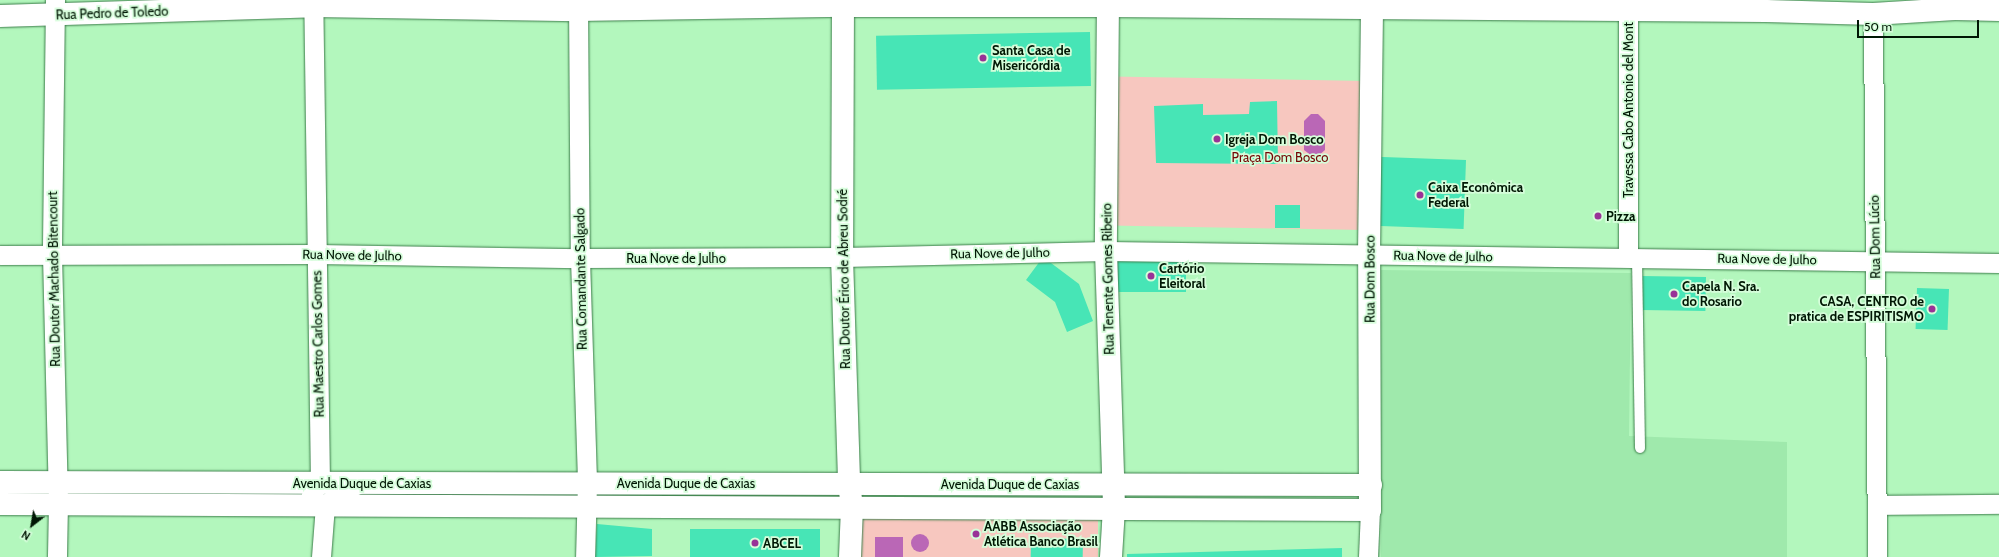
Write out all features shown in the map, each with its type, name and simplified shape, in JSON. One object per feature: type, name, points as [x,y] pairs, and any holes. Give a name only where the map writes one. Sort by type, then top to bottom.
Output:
[{"type":"main road","name":"Rua Pedro de Toledo","points":[[0,16],[55,8],[313,3],[578,5],[843,3],[1372,4],[1628,10],[1766,6],[1873,14],[1955,5],[1999,10]]},
{"type":"main road","name":"Rua Doutor Érico de Abreu Sodré","points":[[843,3],[842,257],[849,483],[852,507],[850,557]]},
{"type":"main road","name":"Rua Tenente Gomes Ribeiro","points":[[1108,3],[1106,251],[1114,508],[1111,557]]},
{"type":"main road","name":"Rua Dom Bosco","points":[[1370,510],[1369,255],[1372,4]]},
{"type":"main road","name":"Avenida Duque de Caxias","points":[[0,482],[1371,485]]},
{"type":"main road","name":"Avenida Duque de Caxias","points":[[0,504],[291,504],[1370,510]]},
{"type":"street","name":"Rua Maestro Carlos Gomes","points":[[313,3],[320,483]]},
{"type":"street","name":"Rua Comandante Salgado","points":[[578,5],[580,258],[587,483],[585,557]]},
{"type":"street","name":"Rua Doutor Machado Bitencourt","points":[[55,8],[52,255],[58,482],[57,557]]},
{"type":"street","name":"Travessa Cabo Antonio del Mont","points":[[1628,10],[1632,257]]},
{"type":"street","name":"Rua Dom Lúcio","points":[[1873,14],[1877,557]]},
{"type":"street","name":"Rua Nove de Julho","points":[[0,255],[316,254],[580,258],[842,257],[1106,251],[1999,263]]},
{"type":"street","points":[[291,504],[307,497],[320,483]]},
{"type":"street","points":[[321,557],[325,505],[340,492],[360,483]]},
{"type":"street","points":[[1877,505],[1999,504]]},
{"type":"street","name":"Rua Dom Bosco","points":[[1368,557],[1370,510]]},
{"type":"lane","points":[[1632,257],[1640,448]]},
{"type":"shaded area","points":[[1311,114],[1318,114],[1325,121],[1325,150],[1318,156],[1312,156],[1304,150],[1304,121]]},
{"type":"shaded area","points":[[1381,270],[1631,273],[1629,436],[1787,442],[1787,557],[1381,557]]},
{"type":"shaded area","points":[[916,534],[924,534],[929,539],[927,550],[924,552],[916,552],[911,547],[911,539]]},
{"type":"shaded area","points":[[875,537],[903,537],[903,557],[875,557]]},
{"type":"green space","name":"Praça Dom Bosco","points":[[1113,77],[1366,81],[1363,230],[1110,226]]},
{"type":"green space","name":"AABB Associação Atlética Banco Brasil","points":[[855,509],[1098,509],[1098,557],[855,557]]},
{"type":"building","name":"Santa Casa de Misericórdia","points":[[1090,32],[1091,86],[877,90],[876,36]]},
{"type":"building","name":"Igreja Dom Bosco","points":[[1277,101],[1278,164],[1156,163],[1154,106],[1203,104],[1203,115],[1249,114],[1250,102]]},
{"type":"building","name":"Caixa Econômica Federal","points":[[1376,157],[1466,160],[1464,229],[1374,226]]},
{"type":"building","points":[[1275,205],[1300,205],[1300,228],[1275,228]]},
{"type":"building","points":[[1043,257],[1079,284],[1093,321],[1067,332],[1055,302],[1026,280]]},
{"type":"building","name":"Cartório Eleitoral","points":[[1115,257],[1186,257],[1186,292],[1115,292]]},
{"type":"building","name":"Capela N. Sra. do Rosario","points":[[1642,276],[1706,277],[1705,311],[1641,310]]},
{"type":"building","name":"CASA, CENTRO de pratica de ESPIRITISMO","points":[[1917,288],[1949,289],[1948,330],[1916,329]]},
{"type":"building","points":[[597,524],[652,529],[652,556],[595,557]]},
{"type":"building","name":"ABCEL","points":[[690,529],[820,529],[820,557],[690,557]]},
{"type":"building","points":[[1031,538],[1083,539],[1083,557],[1031,557]]},
{"type":"building","points":[[1342,548],[1342,557],[1127,557],[1127,554]]},
{"type":"place","name":"Santa Casa de Misericórdia","points":[[983,58]]},
{"type":"place","name":"Igreja Dom Bosco","points":[[1217,139]]},
{"type":"place","name":"Caixa Econômica Federal","points":[[1420,195]]},
{"type":"place","name":"Pizza","points":[[1598,216]]},
{"type":"place","name":"Cartório Eleitoral","points":[[1151,276]]},
{"type":"place","name":"Capela N. Sra. do Rosario","points":[[1674,294]]},
{"type":"place","name":"CASA, CENTRO de pratica de ESPIRITISMO","points":[[1932,309]]},
{"type":"place","name":"AABB Associação Atlética Banco Brasil","points":[[976,534]]},
{"type":"place","name":"ABCEL","points":[[755,543]]}]
